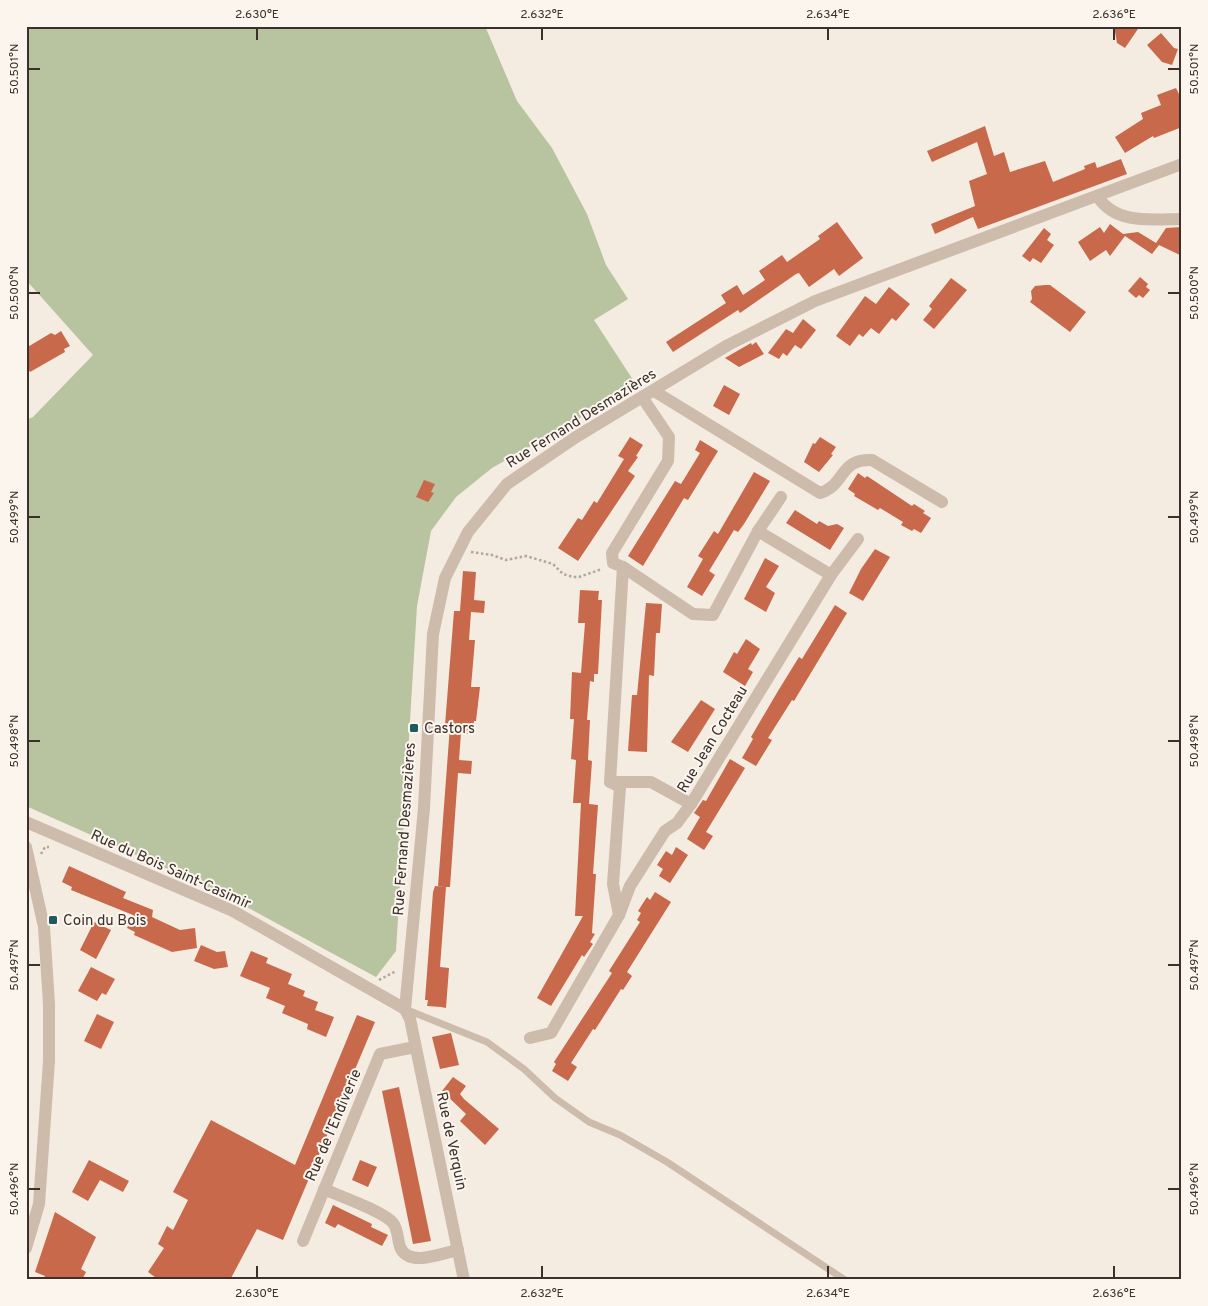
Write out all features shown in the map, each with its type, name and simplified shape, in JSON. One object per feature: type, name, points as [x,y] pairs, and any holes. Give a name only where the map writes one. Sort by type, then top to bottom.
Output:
[{"type":"street","name":"Rue Fernand Desmazières","points":[[405,1009],[422,827],[433,634],[445,578],[458,551],[472,526],[507,484],[576,437],[728,345],[815,300],[1098,197],[1182,164]]},
{"type":"street","points":[[1098,197],[1105,208],[1126,218],[1182,219]]},
{"type":"street","points":[[654,391],[820,492],[831,489],[848,466],[860,459],[872,460],[942,502]]},
{"type":"street","points":[[642,397],[668,437],[668,461],[612,553],[613,563],[623,567],[693,614],[713,615],[758,531],[781,497]]},
{"type":"street","points":[[758,531],[831,575]]},
{"type":"street","name":"Rue Jean Cocteau","points":[[530,1038],[551,1033],[619,915],[630,886],[664,832],[677,823],[691,804],[831,575],[858,539]]},
{"type":"street","points":[[610,782],[623,567]]},
{"type":"street","points":[[610,782],[651,782],[691,804]]},
{"type":"street","points":[[610,782],[620,787],[613,884],[619,915]]},
{"type":"street","name":"Rue du Bois Saint-Casimir","points":[[26,823],[233,911],[405,1009]]},
{"type":"street","points":[[26,847],[44,927],[49,1004],[49,1061],[39,1204],[26,1248]]},
{"type":"street","name":"Rue de Verquin","points":[[405,1009],[416,1047],[464,1280]]},
{"type":"street","name":"Rue de l’Endiverie","points":[[303,1241],[380,1054],[416,1047]]},
{"type":"street","points":[[324,1190],[380,1215],[393,1223],[400,1248],[406,1256],[415,1259],[458,1250]]},
{"type":"lane","points":[[405,1009],[487,1042],[524,1068],[555,1098],[589,1122],[620,1135],[667,1162],[845,1280]]},
{"type":"path","points":[[458,551],[492,555],[506,560],[526,556],[553,564],[563,574],[579,577],[602,569],[612,553]]},
{"type":"green space","points":[[26,26],[485,26],[517,101],[552,148],[587,214],[606,265],[628,299],[594,320],[637,386],[492,468],[456,497],[431,531],[417,606],[396,951],[376,977],[219,892],[26,806],[26,420],[33,417],[93,355],[26,280]]},
{"type":"building","points":[[1114,26],[1140,26],[1125,48],[1117,43]]},
{"type":"building","points":[[1161,33],[1174,48],[1178,49],[1172,65],[1162,62],[1147,45]]},
{"type":"building","points":[[1176,88],[1179,94],[1182,93],[1182,127],[1154,138],[1153,136],[1125,153],[1115,137],[1143,119],[1141,113],[1161,105],[1157,95]]},
{"type":"building","points":[[985,126],[994,156],[1004,152],[1010,172],[1045,161],[1053,182],[1085,169],[1084,166],[1095,162],[1097,168],[1121,159],[1127,174],[978,229],[973,217],[935,234],[931,224],[975,206],[969,181],[987,174],[977,142],[932,162],[927,151]]},
{"type":"building","points":[[837,222],[863,258],[839,276],[834,269],[809,287],[799,273],[796,274],[740,313],[738,310],[673,352],[666,342],[726,303],[721,295],[737,285],[743,295],[765,280],[759,271],[782,255],[787,262],[820,239],[818,236]]},
{"type":"building","points":[[1110,224],[1123,234],[1138,232],[1156,243],[1166,228],[1182,227],[1182,256],[1159,245],[1152,254],[1125,236],[1110,256],[1106,250],[1090,261],[1078,242],[1100,227],[1104,233]]},
{"type":"building","points":[[1044,228],[1051,234],[1047,240],[1054,245],[1041,263],[1033,258],[1030,262],[1022,256]]},
{"type":"building","points":[[1140,277],[1148,284],[1146,287],[1150,290],[1143,298],[1139,295],[1136,298],[1128,291]]},
{"type":"building","points":[[951,278],[967,290],[934,329],[923,320],[932,309],[929,306]]},
{"type":"building","points":[[1050,285],[1086,312],[1070,332],[1030,302],[1032,299],[1031,291],[1035,286]]},
{"type":"building","points":[[889,287],[910,304],[896,321],[892,318],[879,334],[871,328],[863,337],[859,334],[850,346],[836,336],[865,296],[876,304]]},
{"type":"building","points":[[803,319],[816,330],[801,349],[795,345],[787,356],[783,353],[779,359],[768,353],[786,329],[793,333]]},
{"type":"building","points":[[61,331],[70,346],[64,349],[65,352],[30,372],[26,365],[26,348],[51,333],[55,335]]},
{"type":"building","points":[[756,342],[764,354],[739,367],[725,358],[751,343],[752,345]]},
{"type":"building","points":[[724,385],[740,394],[729,415],[713,406]]},
{"type":"building","points":[[630,437],[643,445],[636,456],[638,457],[628,471],[635,476],[578,561],[558,548],[578,518],[582,520],[594,501],[597,503],[624,459],[618,456]]},
{"type":"building","points":[[820,437],[836,447],[831,454],[833,455],[819,472],[804,462],[813,443],[815,444]]},
{"type":"building","points":[[700,440],[718,451],[688,500],[684,498],[643,566],[628,556],[675,481],[681,484],[700,453],[695,450]]},
{"type":"building","points":[[754,472],[770,481],[744,524],[738,532],[734,530],[709,571],[715,575],[702,596],[687,587],[703,559],[698,556],[714,531],[718,534]]},
{"type":"building","points":[[858,473],[865,478],[867,476],[912,506],[914,504],[925,511],[923,513],[931,518],[921,533],[901,525],[903,522],[880,508],[878,510],[854,496],[855,494],[848,489]]},
{"type":"building","points":[[424,480],[435,484],[431,492],[434,493],[428,502],[416,497]]},
{"type":"building","points":[[795,510],[817,524],[819,521],[828,526],[837,524],[844,528],[830,550],[786,523]]},
{"type":"building","points":[[875,549],[890,557],[863,601],[849,593],[861,569]]},
{"type":"building","points":[[765,558],[779,566],[766,587],[775,593],[766,612],[744,599]]},
{"type":"building","points":[[463,571],[476,572],[474,600],[485,601],[484,613],[471,612],[469,640],[475,640],[471,687],[480,687],[476,721],[474,721],[473,727],[471,727],[470,734],[461,733],[459,760],[472,761],[471,774],[458,773],[450,887],[438,886],[450,726],[445,725],[454,611],[460,611]]},
{"type":"building","points":[[580,590],[599,591],[598,600],[602,600],[598,674],[594,674],[594,682],[590,681],[587,720],[590,720],[588,760],[592,761],[589,804],[598,805],[593,874],[596,874],[592,933],[595,934],[590,942],[593,944],[584,957],[582,955],[551,1006],[537,998],[583,916],[575,916],[581,803],[573,803],[576,760],[571,759],[574,719],[570,719],[572,672],[581,673],[585,623],[578,623]]},
{"type":"building","points":[[646,603],[662,604],[660,633],[656,633],[654,676],[649,675],[647,752],[628,751],[632,695],[637,695]]},
{"type":"building","points":[[835,605],[847,613],[794,701],[792,700],[768,738],[772,740],[756,766],[742,758],[753,739],[751,737],[799,657],[802,659]]},
{"type":"building","points":[[746,639],[760,649],[748,669],[753,672],[745,686],[723,672],[734,652],[737,654]]},
{"type":"building","points":[[701,700],[715,709],[688,752],[671,742]]},
{"type":"building","points":[[730,759],[745,768],[706,832],[713,836],[704,850],[687,839],[700,817],[694,813],[703,800],[706,801]]},
{"type":"building","points":[[676,847],[688,855],[670,883],[659,876],[663,869],[657,865],[666,851],[672,855]]},
{"type":"building","points":[[69,866],[126,892],[123,898],[153,910],[152,917],[180,930],[195,928],[197,948],[172,952],[134,935],[135,932],[127,928],[133,915],[71,890],[72,887],[62,882]]},
{"type":"building","points":[[435,886],[446,887],[440,967],[449,968],[446,1008],[427,1006],[428,1000],[425,1000],[433,892]]},
{"type":"building","points":[[655,892],[671,902],[627,972],[632,976],[623,990],[621,989],[571,1063],[577,1067],[568,1081],[552,1071],[556,1064],[554,1062],[612,973],[609,971],[640,922],[637,920],[641,913],[638,911],[647,897],[650,900]]},
{"type":"building","points":[[94,922],[111,930],[96,959],[80,950]]},
{"type":"building","points":[[201,945],[217,952],[225,951],[228,967],[214,969],[194,961]]},
{"type":"building","points":[[251,951],[268,958],[266,963],[292,974],[288,984],[305,991],[303,996],[318,1002],[315,1010],[334,1017],[326,1037],[307,1029],[308,1024],[282,1013],[285,1006],[266,998],[270,988],[240,976]]},
{"type":"building","points":[[91,967],[115,979],[106,995],[102,993],[97,1001],[78,991]]},
{"type":"building","points":[[97,1014],[114,1022],[101,1049],[84,1041]]},
{"type":"building","points":[[357,1015],[375,1022],[283,1240],[257,1229],[230,1280],[159,1280],[148,1272],[164,1248],[158,1244],[167,1226],[173,1230],[188,1200],[173,1192],[211,1120],[295,1165]]},
{"type":"building","points":[[451,1033],[459,1065],[440,1069],[432,1037]]},
{"type":"building","points":[[453,1077],[466,1086],[460,1094],[464,1099],[499,1129],[485,1145],[460,1121],[466,1114],[442,1091]]},
{"type":"building","points":[[399,1087],[431,1241],[413,1244],[382,1091]]},
{"type":"building","points":[[89,1160],[129,1181],[123,1192],[100,1180],[88,1201],[72,1192]]},
{"type":"building","points":[[360,1160],[377,1167],[368,1187],[352,1180]]},
{"type":"building","points":[[333,1205],[372,1224],[371,1227],[388,1235],[382,1246],[338,1224],[335,1228],[325,1223]]},
{"type":"building","points":[[55,1212],[96,1237],[81,1269],[86,1272],[82,1280],[43,1280],[45,1276],[35,1272]]},
{"type":"place","name":"Castors","points":[[414,728]]},
{"type":"place","name":"Coin du Bois","points":[[53,920]]}]
